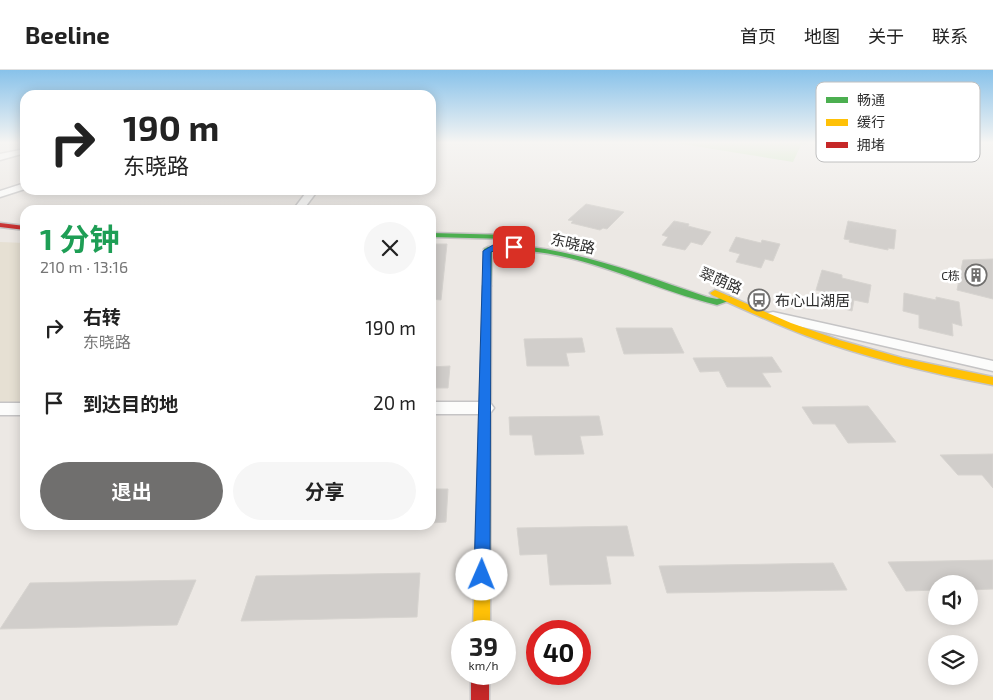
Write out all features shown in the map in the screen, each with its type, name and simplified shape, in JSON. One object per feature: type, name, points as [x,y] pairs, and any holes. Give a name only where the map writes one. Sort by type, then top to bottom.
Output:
[{"type":"street","points":[[0,194],[20,188]]},
{"type":"street","points":[[0,225],[20,227]]},
{"type":"street","name":"翠荫路","points":[[436,235],[495,236],[557,243],[637,264],[729,299],[812,334],[904,363],[993,381]]},
{"type":"street","name":"东晓路","points":[[481,620],[487,251],[491,247],[526,248],[560,254],[616,269],[704,299],[717,302],[729,299]]},
{"type":"street","points":[[763,314],[993,366]]},
{"type":"street","points":[[0,408],[20,408]]},
{"type":"street","points":[[436,408],[485,408]]},
{"type":"street","points":[[480,685],[480,700]]},
{"type":"shaded area","points":[[0,242],[20,243],[20,403],[0,403]]},
{"type":"building","points":[[586,204],[624,212],[607,229],[603,228],[600,230],[571,223],[573,221],[568,220]]},
{"type":"building","points":[[674,221],[711,232],[702,245],[691,242],[685,250],[662,245],[668,237],[662,235]]},
{"type":"building","points":[[848,221],[896,230],[894,249],[888,248],[888,250],[849,242],[850,240],[844,239]]},
{"type":"building","points":[[736,237],[761,243],[762,240],[780,244],[773,261],[765,259],[761,268],[736,262],[740,254],[729,251]]},
{"type":"building","points":[[436,244],[447,244],[441,300],[436,300]]},
{"type":"building","name":"C栋","points":[[993,259],[993,299],[957,290],[963,260]]},
{"type":"building","points":[[822,270],[842,275],[842,278],[871,285],[868,303],[854,300],[852,311],[822,303],[824,292],[816,290]]},
{"type":"building","points":[[904,293],[936,300],[936,297],[959,302],[962,326],[952,323],[953,336],[919,328],[919,315],[903,311]]},
{"type":"building","points":[[616,328],[672,328],[684,353],[624,354]]},
{"type":"building","points":[[582,338],[585,352],[566,353],[569,366],[527,366],[524,339]]},
{"type":"building","points":[[772,357],[782,372],[762,373],[771,387],[727,387],[719,371],[700,372],[693,358]]},
{"type":"building","points":[[450,366],[448,388],[436,388],[436,367]]},
{"type":"building","points":[[868,406],[896,442],[848,443],[835,424],[813,424],[802,407]]},
{"type":"building","points":[[599,416],[603,435],[580,436],[584,454],[535,455],[532,435],[510,435],[509,417]]},
{"type":"building","points":[[993,454],[993,488],[982,475],[958,475],[940,455]]},
{"type":"building","points":[[436,489],[448,489],[446,522],[436,523]]},
{"type":"building","points":[[627,526],[634,556],[606,556],[611,584],[550,585],[547,554],[520,555],[517,528]]},
{"type":"building","points":[[993,560],[993,589],[978,590],[978,575],[928,575],[928,590],[906,591],[888,562]]},
{"type":"building","points":[[833,563],[847,590],[667,593],[659,566]]},
{"type":"building","points":[[420,573],[417,617],[241,621],[256,576]]},
{"type":"building","points":[[196,580],[177,625],[0,629],[30,583]]},
{"type":"traffic: fast","points":[[436,235],[509,237]]},
{"type":"traffic: fast","points":[[487,286],[488,249],[511,247],[538,249],[596,263],[704,299],[717,302],[729,299]]},
{"type":"traffic: slow","points":[[481,620],[487,286]]},
{"type":"traffic: slow","points":[[715,293],[788,325],[857,350],[902,362],[993,381]]},
{"type":"traffic: jam","points":[[0,225],[20,227]]},
{"type":"traffic: jam","points":[[480,685],[480,700]]},
{"type":"place","name":"C栋","points":[[976,275]]},
{"type":"place","name":"布心山湖居","points":[[759,300]]},
{"type":"route","points":[[482,575],[487,251],[491,247],[496,246],[514,247]]}]
